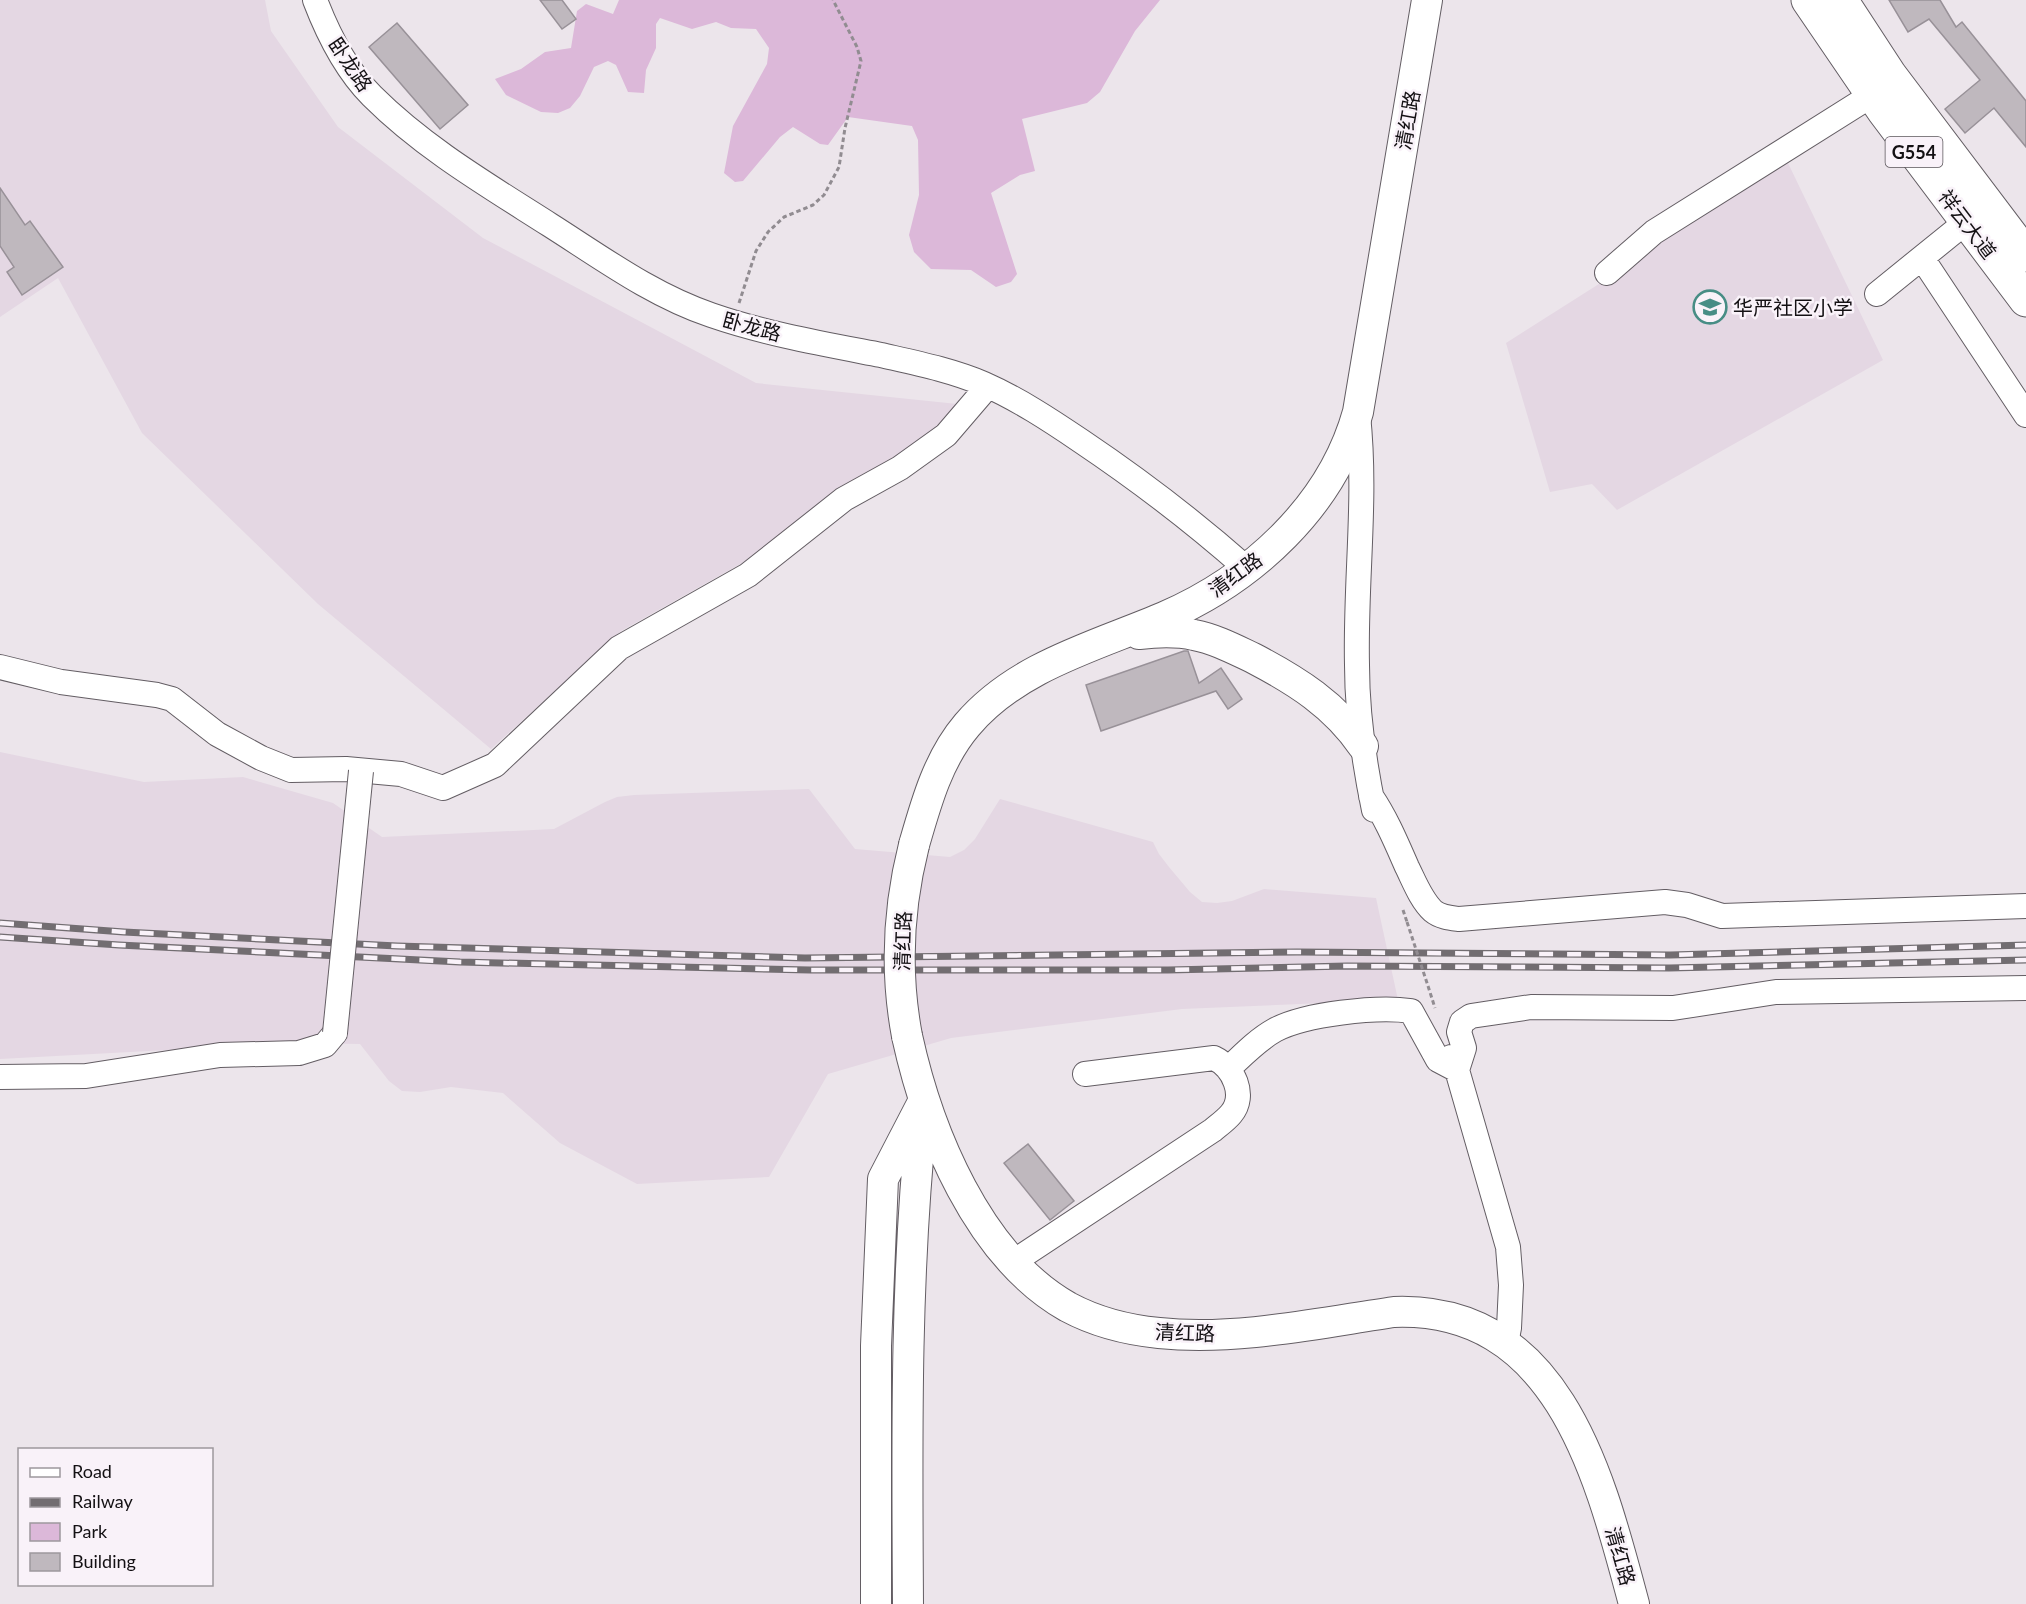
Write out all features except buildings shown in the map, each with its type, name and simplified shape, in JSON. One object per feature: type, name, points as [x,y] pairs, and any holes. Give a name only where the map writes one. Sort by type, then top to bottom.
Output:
[{"type":"highway","name":"祥云大道","points":[[1808,0],[1872,95],[2026,300]]},
{"type":"highway","name":"祥云大道","points":[[1841,0],[1890,75],[2026,255]]},
{"type":"main road","name":"清红路","points":[[1427,0],[1358,412],[1344,453],[1323,490],[1294,525],[1246,568],[1192,604],[1048,665],[1023,679],[999,695],[968,724],[954,741],[940,768],[922,818],[905,886],[899,951],[901,993],[907,1036],[924,1100],[948,1160],[994,1239],[1033,1281],[1068,1306],[1105,1323],[1136,1330],[1172,1334],[1222,1334],[1394,1312],[1435,1313],[1478,1326],[1506,1343],[1539,1374],[1570,1419],[1597,1480],[1615,1534],[1634,1604]]},
{"type":"main road","points":[[1098,643],[1161,632],[1193,634],[1218,641],[1273,668],[1313,694],[1341,718],[1363,747]]},
{"type":"main road","points":[[876,1604],[876,1346],[883,1179],[924,1100]]},
{"type":"main road","points":[[908,1604],[911,1273],[915,1180],[924,1100]]},
{"type":"street","name":"卧龙路","points":[[315,0],[333,40],[362,84],[397,118],[438,151],[490,187],[637,280],[678,302],[731,321],[909,361],[988,386],[1031,409],[1101,455],[1189,520],[1246,568]]},
{"type":"street","points":[[1607,273],[1654,232],[1872,95]]},
{"type":"street","points":[[1877,294],[1966,222]]},
{"type":"street","points":[[1922,258],[2026,415]]},
{"type":"street","points":[[0,667],[61,682],[172,699],[217,734],[261,758],[291,770],[401,774],[443,788],[495,765],[619,648],[748,575],[844,499],[900,468],[946,435],[988,386]]},
{"type":"street","points":[[1358,412],[1363,492],[1357,667],[1363,747],[1371,796],[1386,856]]},
{"type":"street","points":[[0,1077],[86,1076],[220,1054],[299,1053],[325,1045],[335,1033],[361,771]]},
{"type":"street","points":[[1371,796],[1384,815],[1416,885],[1434,912],[1442,916],[1460,919],[1665,902],[1687,905],[1722,916],[2026,906]]},
{"type":"street","points":[[1453,1062],[1464,1048],[1459,1032],[1462,1022],[1471,1016],[1531,1007],[1673,1008],[1776,992],[2026,988]]},
{"type":"street","points":[[1228,1069],[1253,1045],[1274,1030],[1287,1025],[1316,1017],[1390,1008],[1411,1011],[1438,1060],[1453,1062]]},
{"type":"street","points":[[1013,1262],[1213,1130],[1232,1112],[1237,1097],[1237,1086],[1228,1069],[1224,1063],[1214,1058],[1085,1074]]},
{"type":"street","points":[[1453,1062],[1508,1247],[1511,1285],[1506,1343]]},
{"type":"path","points":[[731,321],[742,298],[756,251],[768,232],[784,217],[813,205],[824,195],[838,167],[861,61],[857,47],[833,0]]},
{"type":"path","points":[[1407,922],[1428,987]]},
{"type":"shaded area","points":[[0,0],[265,0],[271,31],[338,127],[483,238],[756,383],[967,405],[932,456],[621,631],[491,749],[318,604],[142,433],[58,278],[0,317]]},
{"type":"shaded area","name":"华严社区小学","points":[[1787,161],[1883,360],[1617,510],[1592,484],[1550,492],[1506,343],[1621,270],[1656,241]]},
{"type":"shaded area","points":[[0,752],[144,782],[243,777],[333,803],[382,837],[554,829],[605,802],[617,797],[634,795],[809,789],[855,849],[950,857],[964,850],[975,839],[1000,799],[1153,842],[1169,867],[1190,892],[1202,902],[1232,901],[1264,889],[1376,898],[1398,1000],[1182,1009],[951,1038],[828,1074],[769,1177],[637,1184],[560,1143],[503,1093],[451,1087],[420,1092],[402,1091],[389,1081],[360,1044],[298,1043],[0,1059]]},
{"type":"green space","points":[[619,0],[1160,0],[1135,31],[1100,92],[1087,103],[1022,119],[1035,171],[1020,175],[991,193],[1017,274],[1011,282],[996,287],[971,270],[931,269],[914,252],[909,235],[919,195],[918,140],[912,126],[848,117],[828,145],[820,144],[793,127],[780,137],[743,181],[735,182],[724,173],[733,126],[767,64],[769,48],[756,29],[731,28],[716,22],[692,29],[660,18],[656,24],[656,48],[646,70],[644,93],[628,92],[616,65],[608,61],[594,67],[580,96],[570,108],[558,113],[541,112],[506,95],[495,79],[521,69],[545,52],[571,48],[577,11],[586,4],[613,14]]},
{"type":"railway","points":[[0,923],[124,932],[397,946],[805,958],[1297,952],[1670,955],[2026,945]]},
{"type":"railway","points":[[0,937],[460,962],[810,970],[1168,970],[1347,966],[1669,968],[2026,960]]},
{"type":"place","name":"华严社区小学","points":[[1710,307]]}]
